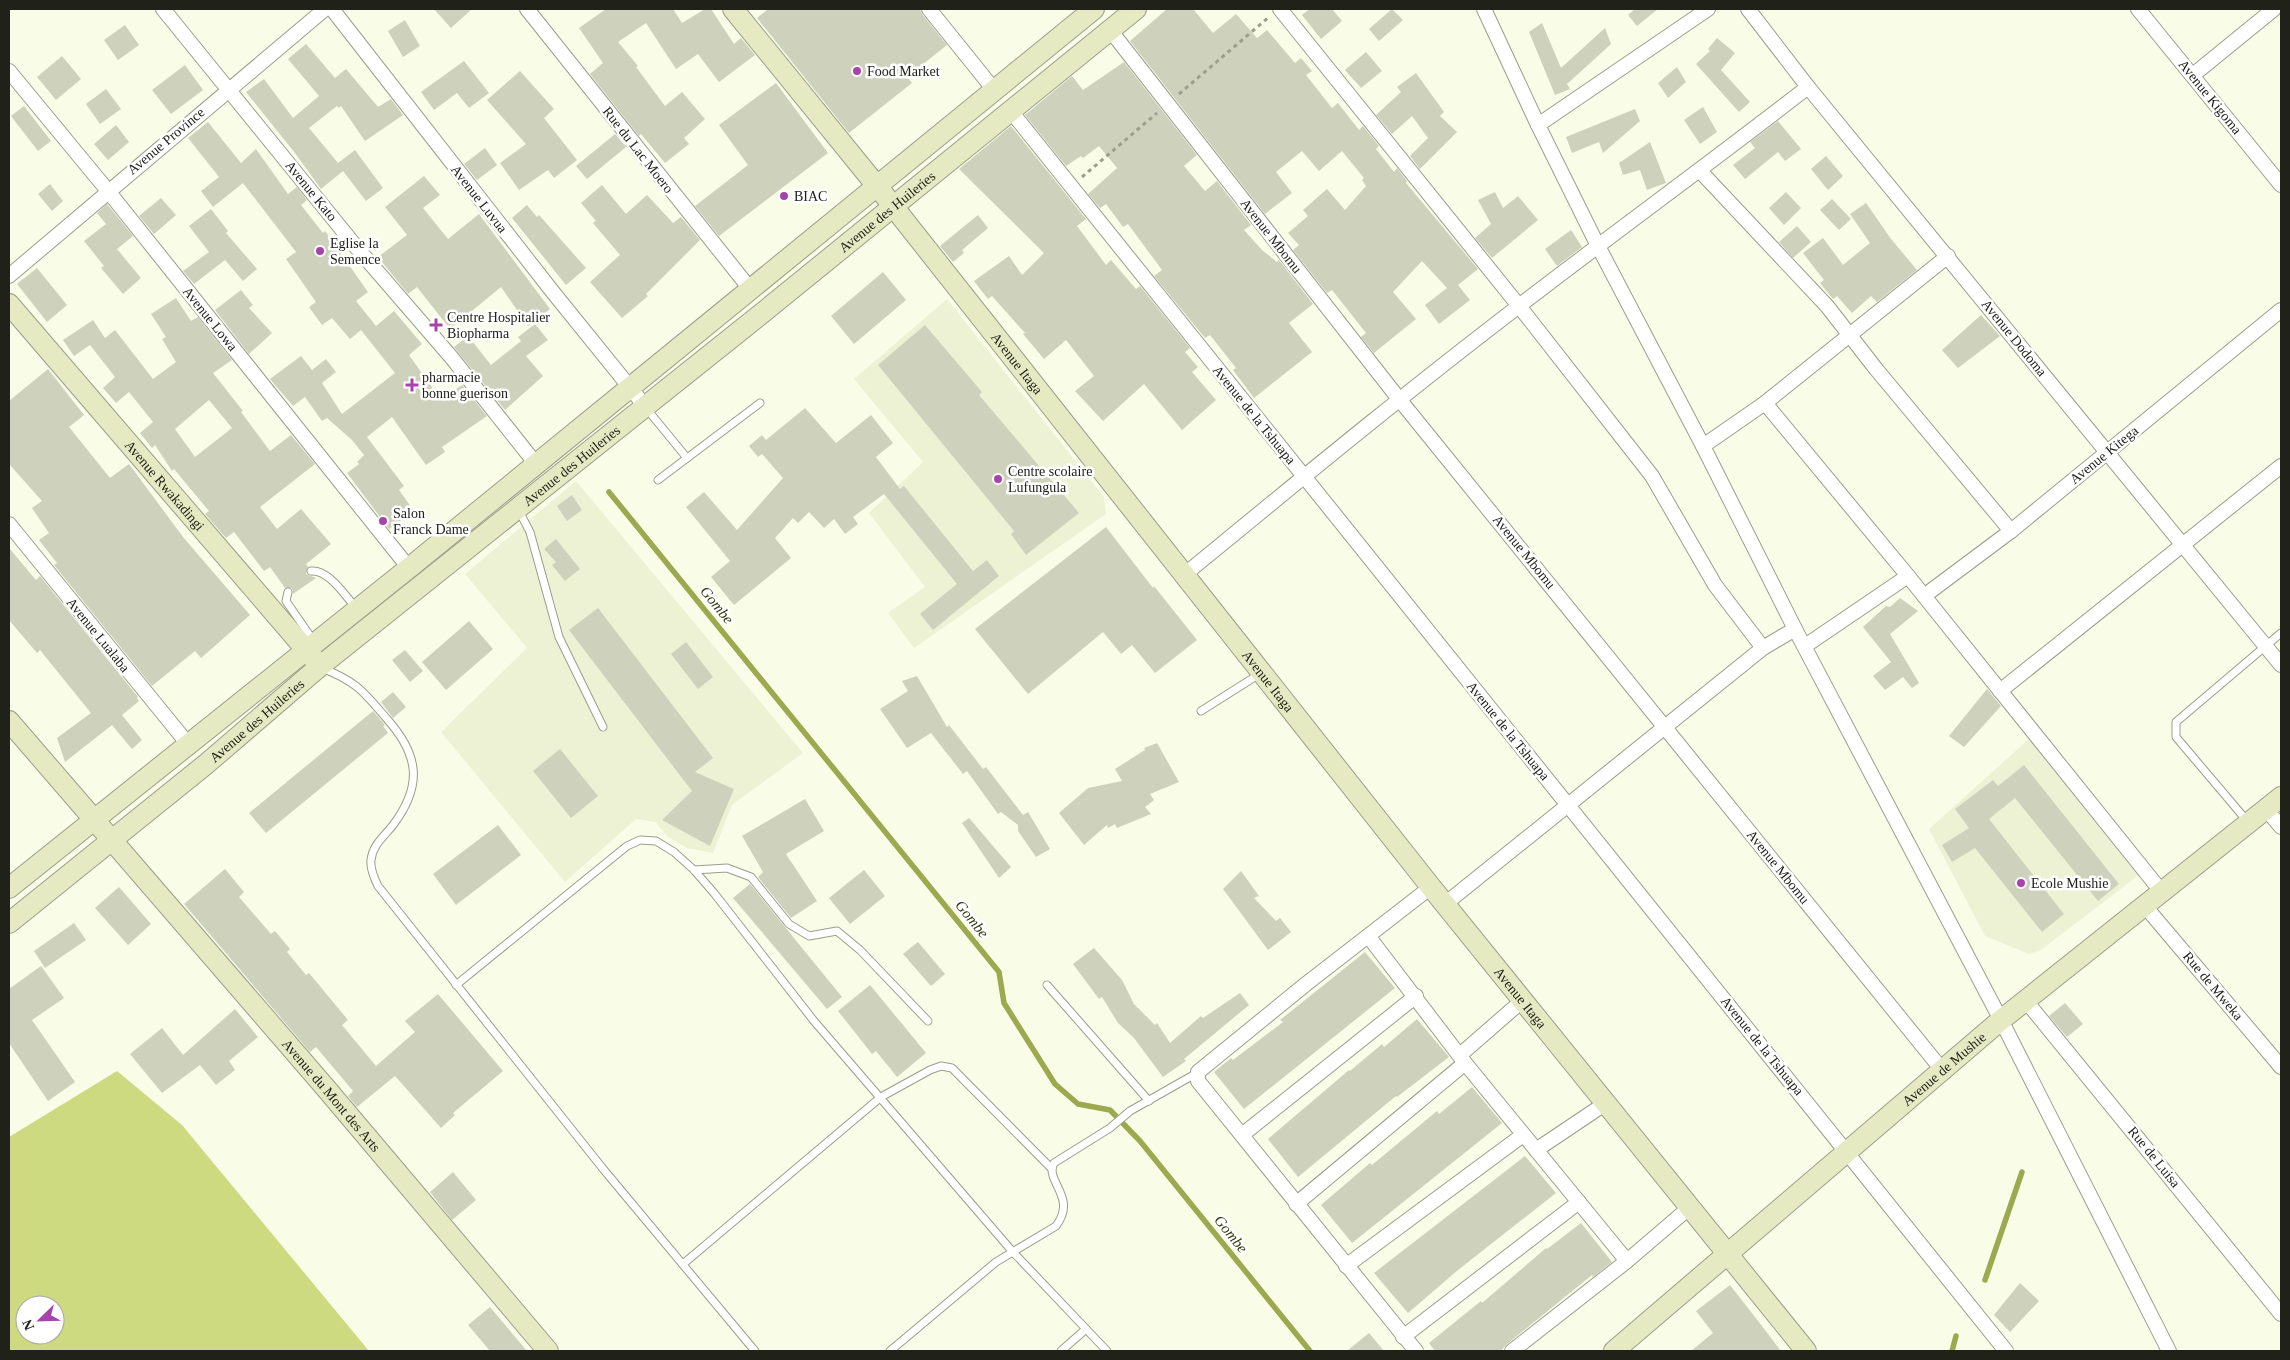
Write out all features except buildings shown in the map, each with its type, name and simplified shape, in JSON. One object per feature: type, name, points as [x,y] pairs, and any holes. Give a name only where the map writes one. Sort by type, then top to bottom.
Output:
[{"type":"street","name":"Avenue Kato","points":[[163,9],[357,248],[452,358],[536,464]]},
{"type":"street","name":"Avenue Province","points":[[9,276],[325,9]]},
{"type":"street","name":"Avenue Luvua","points":[[332,9],[546,283],[645,406]]},
{"type":"street","name":"Rue du Lac Moero","points":[[527,9],[751,290]]},
{"type":"street","name":"Avenue Itaga","points":[[733,9],[877,186],[1431,887],[1806,1351]]},
{"type":"street","points":[[929,9],[995,92]]},
{"type":"street","name":"Avenue des Huileries","points":[[9,888],[409,568],[630,386],[995,92],[1094,9]]},
{"type":"street","name":"Avenue des Huileries","points":[[9,923],[112,842],[320,667],[1136,9]]},
{"type":"street","points":[[1280,9],[1519,306],[1652,476],[1715,584],[1763,648]]},
{"type":"street","points":[[1486,9],[1538,125],[1598,246],[1703,446],[1795,629],[2001,1020],[2169,1351]]},
{"type":"street","points":[[1538,125],[1708,9]]},
{"type":"street","name":"Avenue Dodoma","points":[[1748,9],[1808,87],[2281,665]]},
{"type":"street","name":"Avenue Kigoma","points":[[2138,9],[2281,185]]},
{"type":"street","points":[[2192,75],[2274,9]]},
{"type":"street","name":"Avenue Mbomu","points":[[1110,30],[1399,399],[1943,1071]]},
{"type":"street","name":"Avenue Lowa","points":[[9,71],[108,191],[409,568]]},
{"type":"street","points":[[1184,574],[1399,399],[1808,87]]},
{"type":"street","name":"Avenue de la Tshuapa","points":[[1010,110],[2006,1351]]},
{"type":"street","points":[[1700,171],[1828,306],[1849,336],[2011,531]]},
{"type":"street","points":[[1703,446],[1765,403],[1948,256]]},
{"type":"street","name":"Avenue Rwakadingi","points":[[9,304],[311,647],[320,667]]},
{"type":"street","name":"Avenue Kitega","points":[[1924,596],[2011,531],[2281,310]]},
{"type":"street","points":[[1765,403],[1908,576],[2161,891]]},
{"type":"street","points":[[2000,691],[2281,466]]},
{"type":"street","name":"Avenue Lualaba","points":[[9,524],[188,744]]},
{"type":"street","points":[[1805,646],[1908,576]]},
{"type":"street","points":[[1445,904],[1763,648],[1795,629]]},
{"type":"street","name":"Avenue du Mont des Arts","points":[[9,720],[112,842],[324,1086],[548,1351]]},
{"type":"street","points":[[2274,803],[2281,827]]},
{"type":"street","name":"Avenue de Mushie","points":[[1614,1351],[1729,1255],[2001,1020],[2274,803]]},
{"type":"street","points":[[1416,1351],[1198,1080],[1198,1072],[1306,984],[1431,887]]},
{"type":"street","name":"Rue de Mweka","points":[[2144,905],[2281,1067]]},
{"type":"street","points":[[1369,937],[1523,1135],[1627,1261]]},
{"type":"street","points":[[1242,1135],[1416,996]]},
{"type":"street","points":[[1296,1204],[1463,1059],[1522,1000]]},
{"type":"street","name":"Rue de Luisa","points":[[2026,1001],[2281,1314]]},
{"type":"street","points":[[1536,1150],[1606,1103]]},
{"type":"street","points":[[1346,1266],[1523,1135]]},
{"type":"street","points":[[1403,1337],[1579,1202]]},
{"type":"street","points":[[1512,1351],[1627,1261],[1690,1207]]},
{"type":"lane","points":[[658,480],[760,403]]},
{"type":"lane","points":[[645,406],[687,458]]},
{"type":"lane","points":[[518,508],[530,532],[559,637],[603,727]]},
{"type":"lane","points":[[311,571],[317,570],[325,574],[357,610]]},
{"type":"lane","points":[[288,592],[286,601],[311,647]]},
{"type":"lane","points":[[2249,823],[2176,737],[2176,722],[2281,633]]},
{"type":"lane","points":[[320,667],[346,677],[356,684],[402,736],[412,756],[413,773],[410,793],[404,810],[376,843],[371,862],[378,886],[604,1170],[754,1351]]},
{"type":"lane","points":[[1201,711],[1261,673]]},
{"type":"lane","points":[[456,985],[627,846],[640,840],[656,841],[674,852],[694,870],[814,1021],[1012,1251],[1106,1351]]},
{"type":"lane","points":[[694,870],[727,868],[741,872],[751,878],[789,924],[809,936],[837,932],[860,950],[928,1021]]},
{"type":"lane","points":[[1047,985],[1149,1100]]},
{"type":"lane","points":[[683,1264],[881,1097],[930,1070],[941,1066],[952,1068],[1051,1168],[1064,1204],[1062,1218],[1056,1226],[1012,1251],[973,1279],[890,1351]]},
{"type":"lane","points":[[1051,1168],[1054,1163],[1110,1128],[1130,1111],[1198,1072]]},
{"type":"lane","points":[[1061,1351],[1086,1329]]},
{"type":"shaded area","name":"Centre scolaire Lufungula","points":[[947,299],[1104,497],[1106,514],[914,648],[888,613],[925,587],[869,513],[923,462],[854,379]]},
{"type":"shaded area","points":[[576,481],[803,753],[732,805],[713,853],[687,848],[668,837],[655,822],[636,819],[565,882],[441,732],[527,648],[465,574]]},
{"type":"shaded area","points":[[2030,738],[2139,875],[2041,950],[2029,954],[1985,936],[1929,829]]},
{"type":"green space","points":[[117,1071],[182,1125],[369,1351],[9,1351],[9,1137]]},
{"type":"waterway","name":"Gombe","points":[[609,492],[999,972],[1004,1003],[1055,1084],[1078,1104],[1110,1110],[1140,1141],[1310,1351]]},
{"type":"waterway","points":[[1985,1280],[2022,1172]]},
{"type":"waterway","points":[[1952,1351],[1956,1336]]},
{"type":"place","name":"Food Market","points":[[857,71]]},
{"type":"place","name":"BIAC","points":[[784,196]]},
{"type":"place","name":"Eglise la Semence","points":[[320,251]]},
{"type":"place","name":"Centre Hospitalier Biopharma","points":[[436,325]]},
{"type":"place","name":"pharmacie bonne guerison","points":[[412,385]]},
{"type":"place","name":"Centre scolaire Lufungula","points":[[998,479]]},
{"type":"place","name":"Salon Franck Dame","points":[[383,521]]},
{"type":"place","name":"Ecole Mushie","points":[[2021,883]]}]
